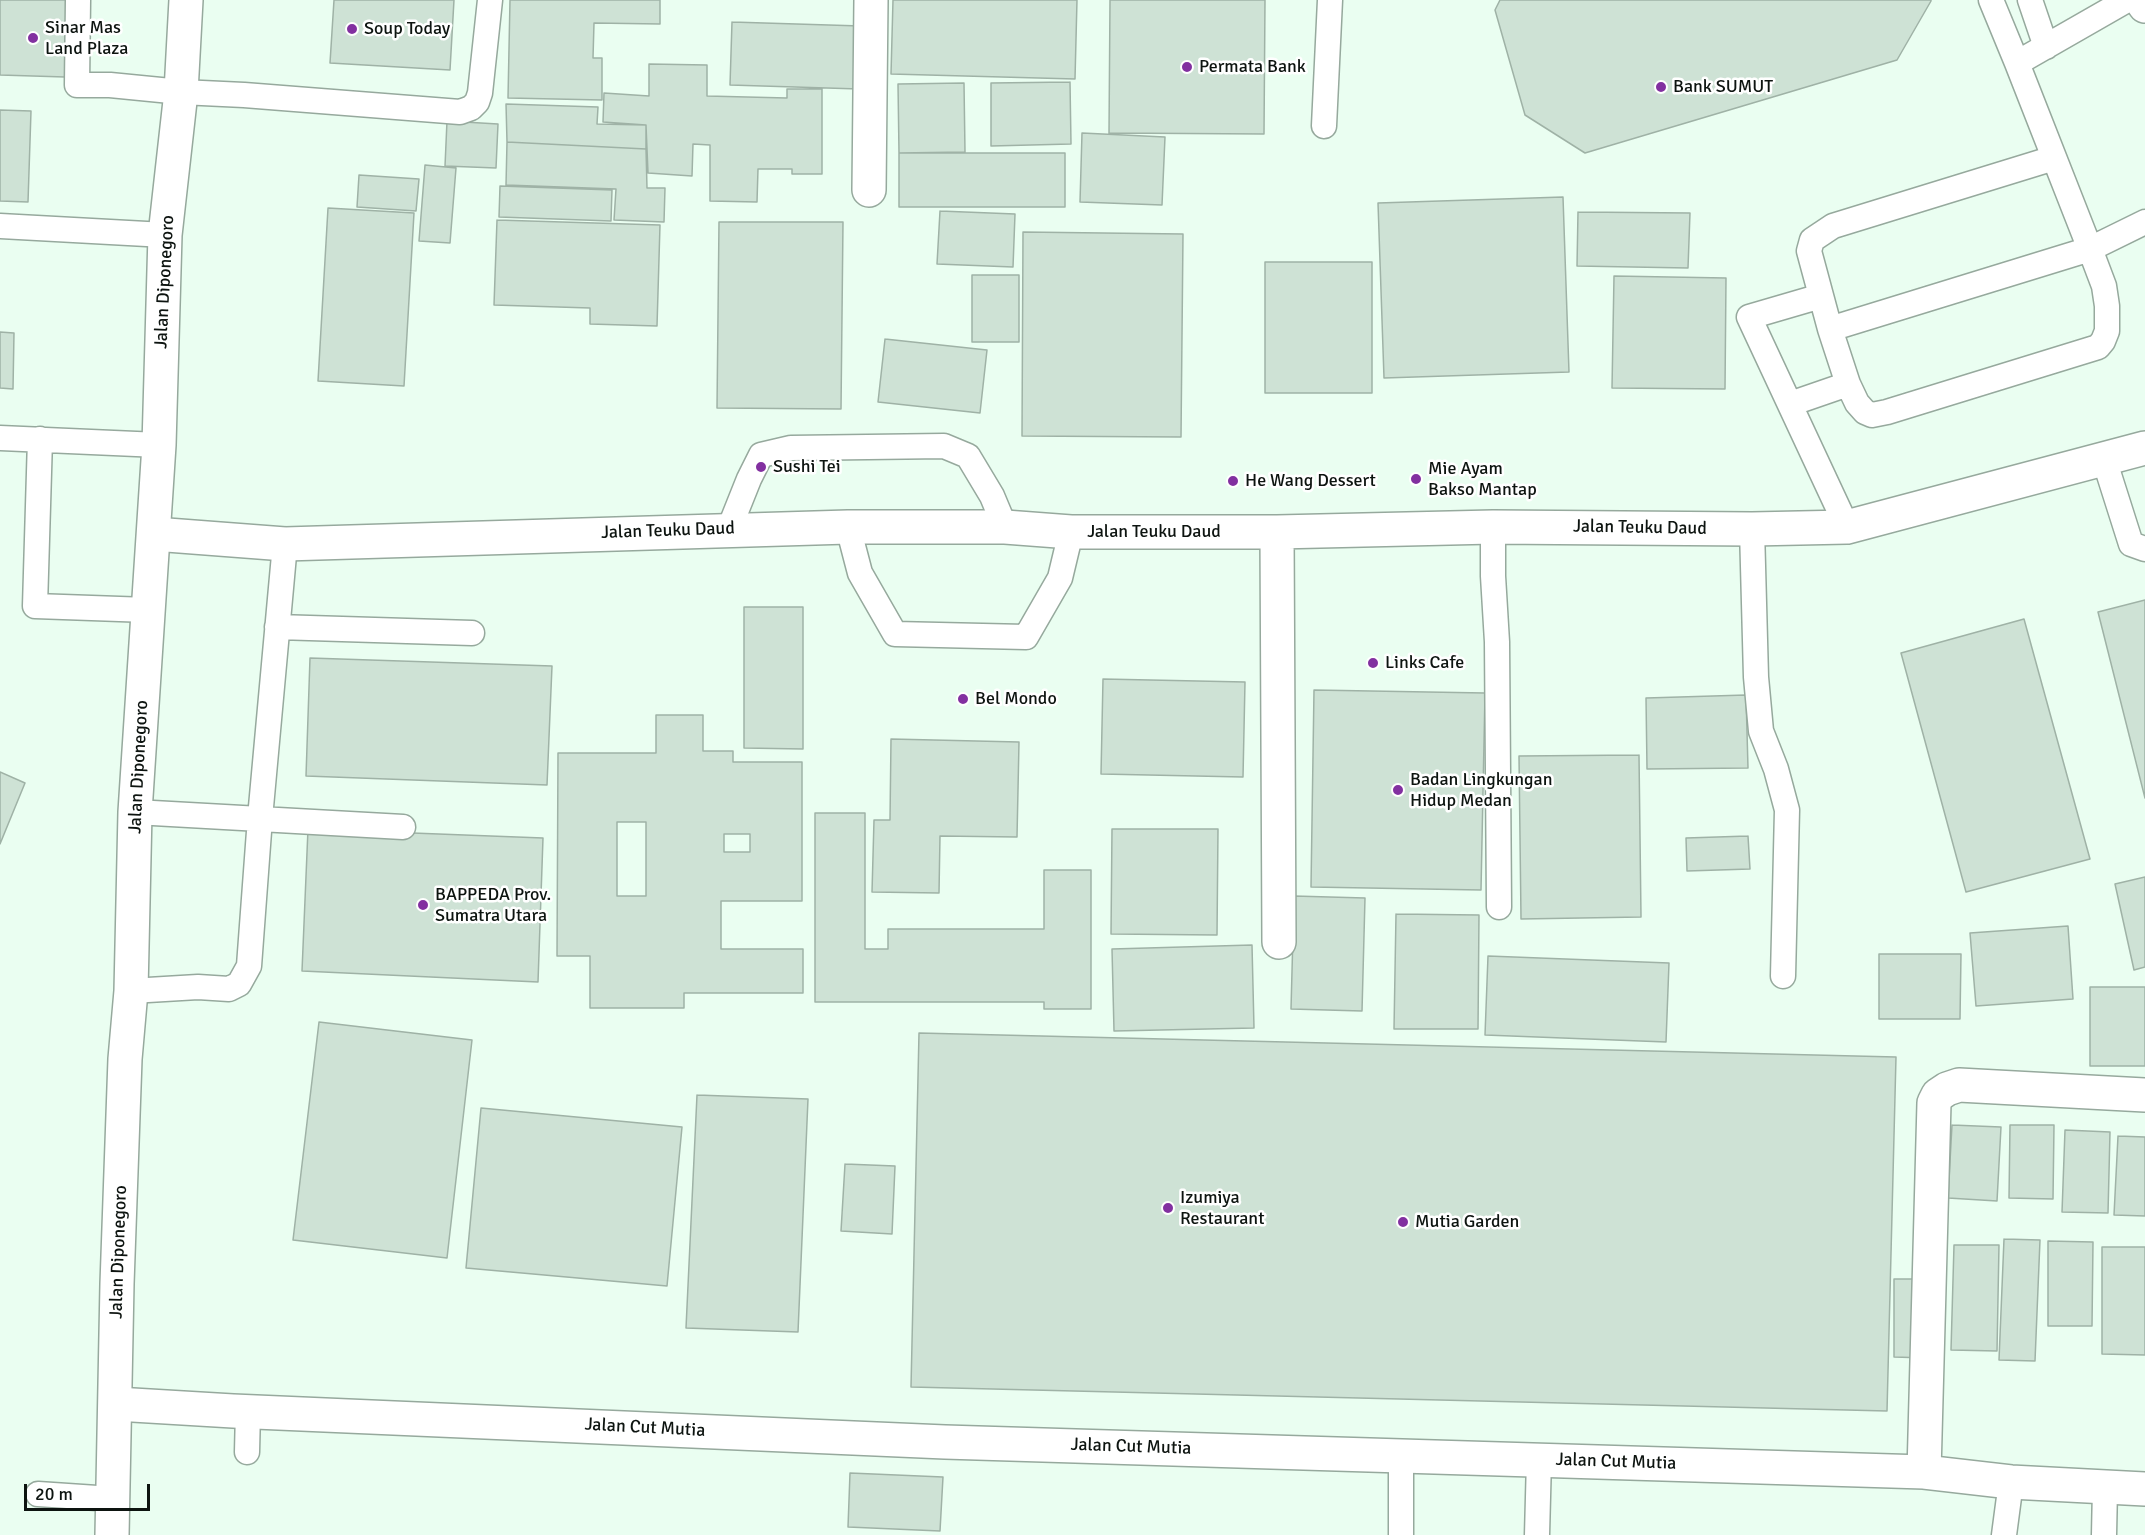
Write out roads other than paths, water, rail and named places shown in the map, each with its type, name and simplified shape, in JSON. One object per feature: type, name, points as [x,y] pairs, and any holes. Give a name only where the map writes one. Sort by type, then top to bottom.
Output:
[{"type":"street","name":"Jalan Diponegoro","points":[[112,1535],[124,1071],[131,991],[135,812],[159,445],[165,235],[181,92],[186,0]]},
{"type":"street","points":[[869,190],[871,0]]},
{"type":"street","points":[[2141,0],[2145,6]]},
{"type":"street","name":"Jalan Teuku Daud","points":[[154,534],[285,544],[848,527],[1005,527],[1071,531],[1277,531],[1493,527],[1752,530],[1846,527],[2145,448]]},
{"type":"street","points":[[1277,531],[1280,942]]},
{"type":"street","points":[[1924,1472],[1934,1103],[1938,1095],[1959,1085],[2145,1095]]},
{"type":"street","name":"Jalan Cut Mutia","points":[[116,1404],[933,1442],[1924,1472],[2011,1482],[2145,1489]]},
{"type":"lane","points":[[78,0],[77,85],[110,85],[460,112],[471,108],[477,102],[480,93],[489,0]]},
{"type":"lane","points":[[1324,126],[1330,0]]},
{"type":"lane","points":[[1991,0],[2017,63],[2104,286],[2107,331],[2103,341],[2097,347],[1872,415],[1865,412],[1857,403],[1848,384],[1830,329],[1809,251],[1812,240],[1833,226],[2054,158]]},
{"type":"lane","points":[[2030,0],[2046,47]]},
{"type":"lane","points":[[2017,63],[2127,0]]},
{"type":"lane","points":[[1830,329],[2090,249],[2145,222]]},
{"type":"lane","points":[[0,226],[165,235]]},
{"type":"lane","points":[[1821,296],[1749,317],[1846,527]]},
{"type":"lane","points":[[1790,404],[1848,384]]},
{"type":"lane","points":[[0,438],[159,445]]},
{"type":"lane","points":[[40,440],[34,606],[148,610]]},
{"type":"lane","points":[[729,530],[749,479],[761,456],[791,448],[944,446],[968,456],[992,496],[1005,527]]},
{"type":"lane","points":[[2104,459],[2131,544],[2145,549]]},
{"type":"lane","points":[[848,527],[860,573],[895,634],[1026,637],[1060,578],[1071,531]]},
{"type":"lane","points":[[1493,527],[1497,642],[1499,907]]},
{"type":"lane","points":[[1752,530],[1756,677],[1761,731],[1776,770],[1787,810],[1784,976]]},
{"type":"lane","points":[[131,991],[198,987],[229,989],[239,984],[245,977],[249,966],[285,544]]},
{"type":"lane","points":[[277,627],[472,633]]},
{"type":"lane","points":[[135,812],[403,827]]},
{"type":"lane","points":[[247,1452],[248,1411]]},
{"type":"lane","points":[[1401,1455],[1401,1535]]},
{"type":"lane","points":[[1537,1535],[1539,1459]]},
{"type":"lane","points":[[2004,1535],[2011,1482]]},
{"type":"lane","points":[[2104,1488],[2104,1535]]},
{"type":"lane","points":[[38,1494],[112,1499]]},
{"type":"place","name":"Soup Today","points":[[352,29]]},
{"type":"place","name":"Sinar Mas Land Plaza","points":[[33,38]]},
{"type":"place","name":"Permata Bank","points":[[1187,67]]},
{"type":"place","name":"Bank SUMUT","points":[[1661,87]]},
{"type":"place","name":"Sushi Tei","points":[[761,467]]},
{"type":"place","name":"Mie Ayam Bakso Mantap","points":[[1416,479]]},
{"type":"place","name":"He Wang Dessert","points":[[1233,481]]},
{"type":"place","name":"Links Cafe","points":[[1373,663]]},
{"type":"place","name":"Bel Mondo","points":[[963,699]]},
{"type":"place","name":"Badan Lingkungan Hidup Medan","points":[[1398,790]]},
{"type":"place","name":"BAPPEDA Prov. Sumatra Utara","points":[[423,905]]},
{"type":"place","name":"Izumiya Restaurant","points":[[1168,1208]]},
{"type":"place","name":"Mutia Garden","points":[[1403,1222]]}]
